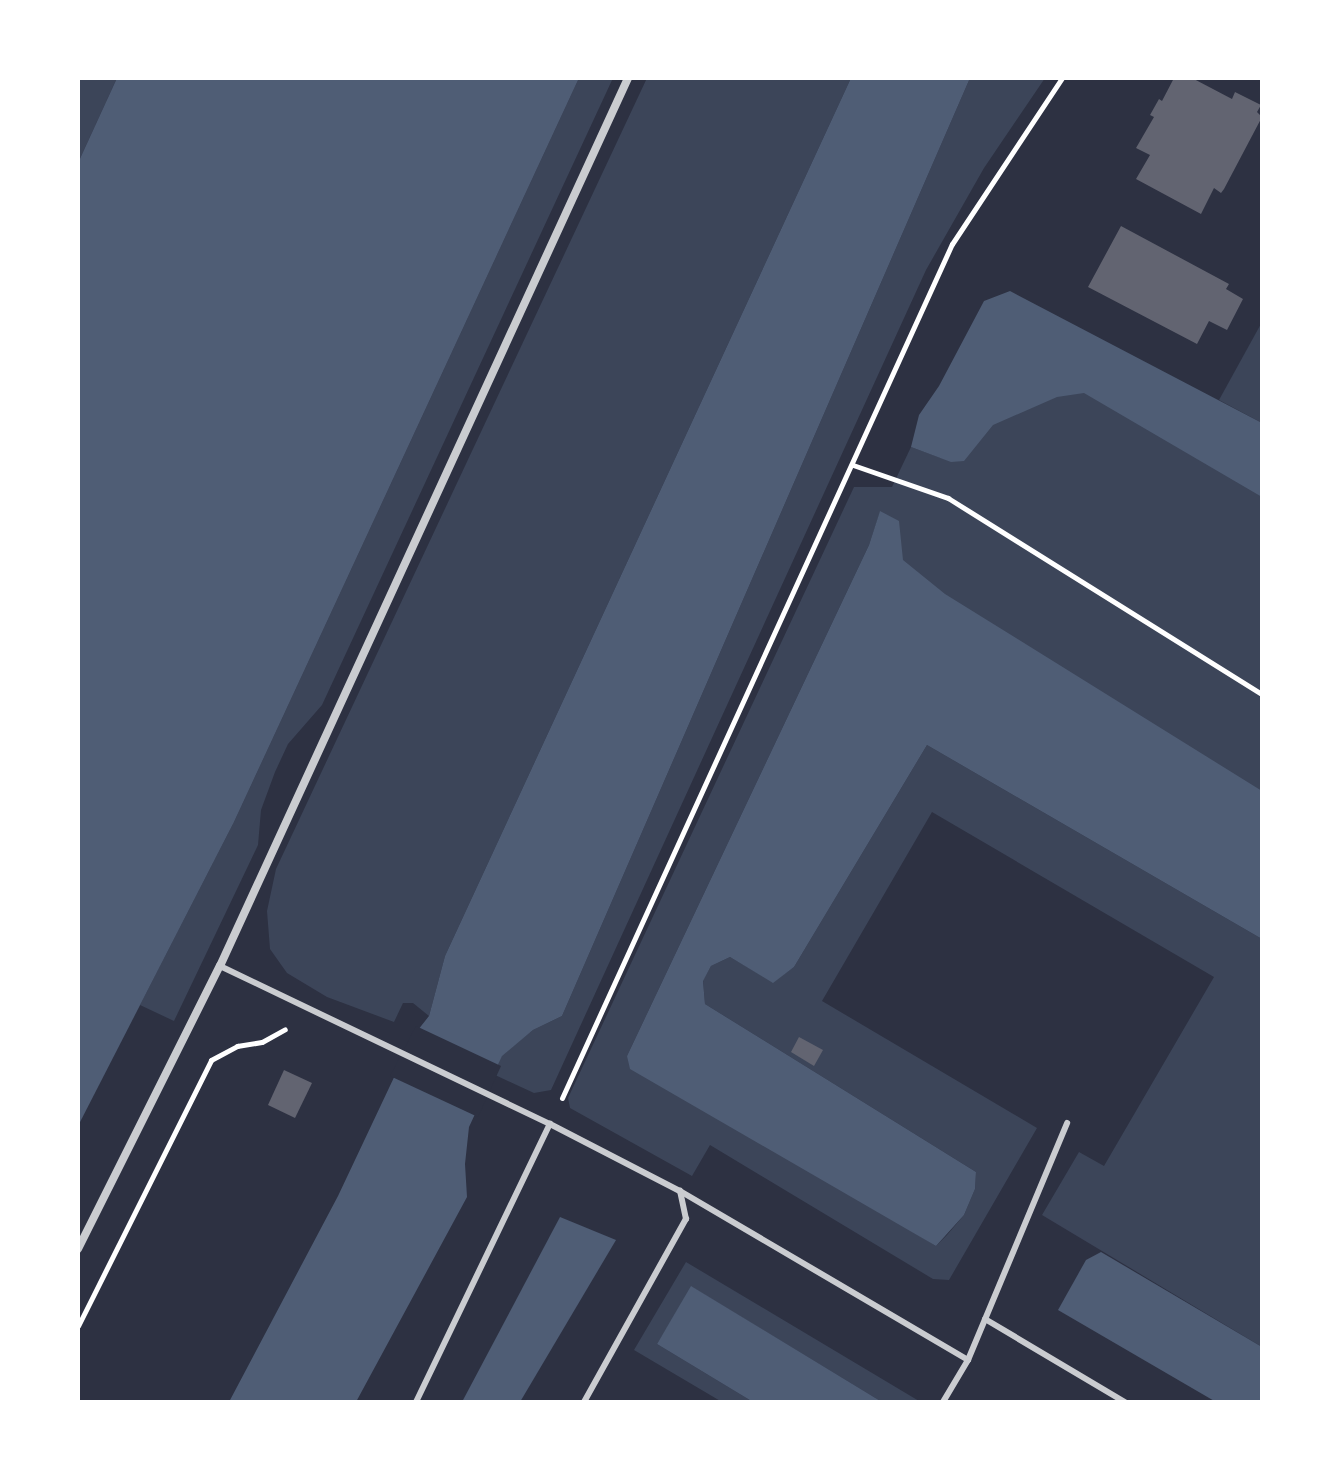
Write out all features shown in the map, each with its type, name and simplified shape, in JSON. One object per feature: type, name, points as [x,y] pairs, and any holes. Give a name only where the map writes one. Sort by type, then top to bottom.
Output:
[{"type":"street","points":[[78,1249],[220,966],[628,78]]},
{"type":"lane","points":[[220,966],[550,1124],[680,1191],[968,1360]]},
{"type":"lane","points":[[943,1402],[968,1360],[1067,1123]]},
{"type":"lane","points":[[416,1402],[550,1124]]},
{"type":"lane","points":[[584,1402],[686,1219],[680,1191]]},
{"type":"lane","points":[[985,1319],[1125,1402]]},
{"type":"path","points":[[550,1124],[952,244],[1062,78]]},
{"type":"path","points":[[853,465],[948,498],[1262,694]]},
{"type":"path","points":[[78,1326],[211,1060],[237,1046],[262,1042],[284,1030],[300,1004]]},
{"type":"shaded area","points":[[78,78],[117,78],[78,163]]},
{"type":"shaded area","points":[[117,78],[579,78],[234,822],[78,1126],[78,163]]},
{"type":"shaded area","points":[[579,78],[613,78],[322,705],[288,744],[261,810],[258,845],[174,1021],[140,1005],[234,822]]},
{"type":"shaded area","points":[[647,78],[851,78],[445,956],[429,1016],[413,1003],[403,1003],[394,1022],[327,997],[287,973],[270,949],[267,911],[276,869]]},
{"type":"shaded area","points":[[851,78],[970,78],[562,1016],[533,1030],[502,1056],[469,1127],[465,1164],[467,1197],[356,1402],[229,1402],[338,1196],[414,1035],[429,1016],[445,956]]},
{"type":"shaded area","points":[[970,78],[1045,78],[984,168],[926,270],[551,1090],[534,1093],[493,1074],[502,1055],[533,1030],[562,1016]]},
{"type":"shaded area","points":[[1010,291],[1262,423],[1262,497],[1084,393],[1057,397],[993,425],[964,461],[951,462],[911,447],[919,415],[939,386],[984,301]]},
{"type":"shaded area","points":[[1262,322],[1262,423],[1219,400]]},
{"type":"shaded area","points":[[1041,385],[1150,389],[1262,456],[1262,820],[871,582],[880,512],[869,545],[627,1056],[936,1246],[947,1235],[964,1215],[975,1189],[976,1172],[705,1004],[703,980],[711,966],[730,957],[773,982],[794,967],[927,745],[1262,939],[1262,1347],[1042,1215],[1079,1152],[1104,1166],[1214,977],[932,812],[822,1001],[1037,1128],[949,1280],[933,1279],[710,1145],[692,1176],[570,1108],[568,1098],[854,487],[892,487],[911,447],[941,458]]},
{"type":"shaded area","points":[[880,511],[899,521],[903,560],[945,594],[1262,791],[1262,939],[927,745],[794,967],[773,983],[730,957],[711,966],[703,981],[705,1004],[976,1172],[975,1189],[964,1215],[936,1246],[630,1069],[627,1056],[869,545]]},
{"type":"shaded area","points":[[560,1217],[616,1240],[520,1402],[462,1402]]},
{"type":"shaded area","points":[[1101,1252],[1262,1347],[1262,1402],[1216,1402],[1058,1310],[1086,1260]]},
{"type":"shaded area","points":[[686,1262],[919,1401],[882,1402],[692,1287],[657,1344],[753,1402],[722,1402],[634,1350]]},
{"type":"shaded area","points":[[691,1286],[882,1402],[753,1402],[657,1344]]},
{"type":"pier","points":[[416,1026],[501,1066],[478,1117],[390,1076]]},
{"type":"building","points":[[1174,78],[1192,78],[1232,99],[1235,92],[1261,105],[1257,112],[1262,117],[1224,189],[1221,193],[1214,188],[1201,214],[1136,179],[1150,155],[1136,148],[1154,117],[1150,115],[1159,99],[1162,101]]},
{"type":"building","points":[[1121,226],[1229,284],[1226,289],[1243,299],[1227,330],[1209,321],[1197,344],[1088,287]]},
{"type":"building","points":[[799,1037],[823,1050],[814,1066],[791,1052]]},
{"type":"building","points":[[284,1070],[312,1083],[295,1118],[268,1105]]}]
